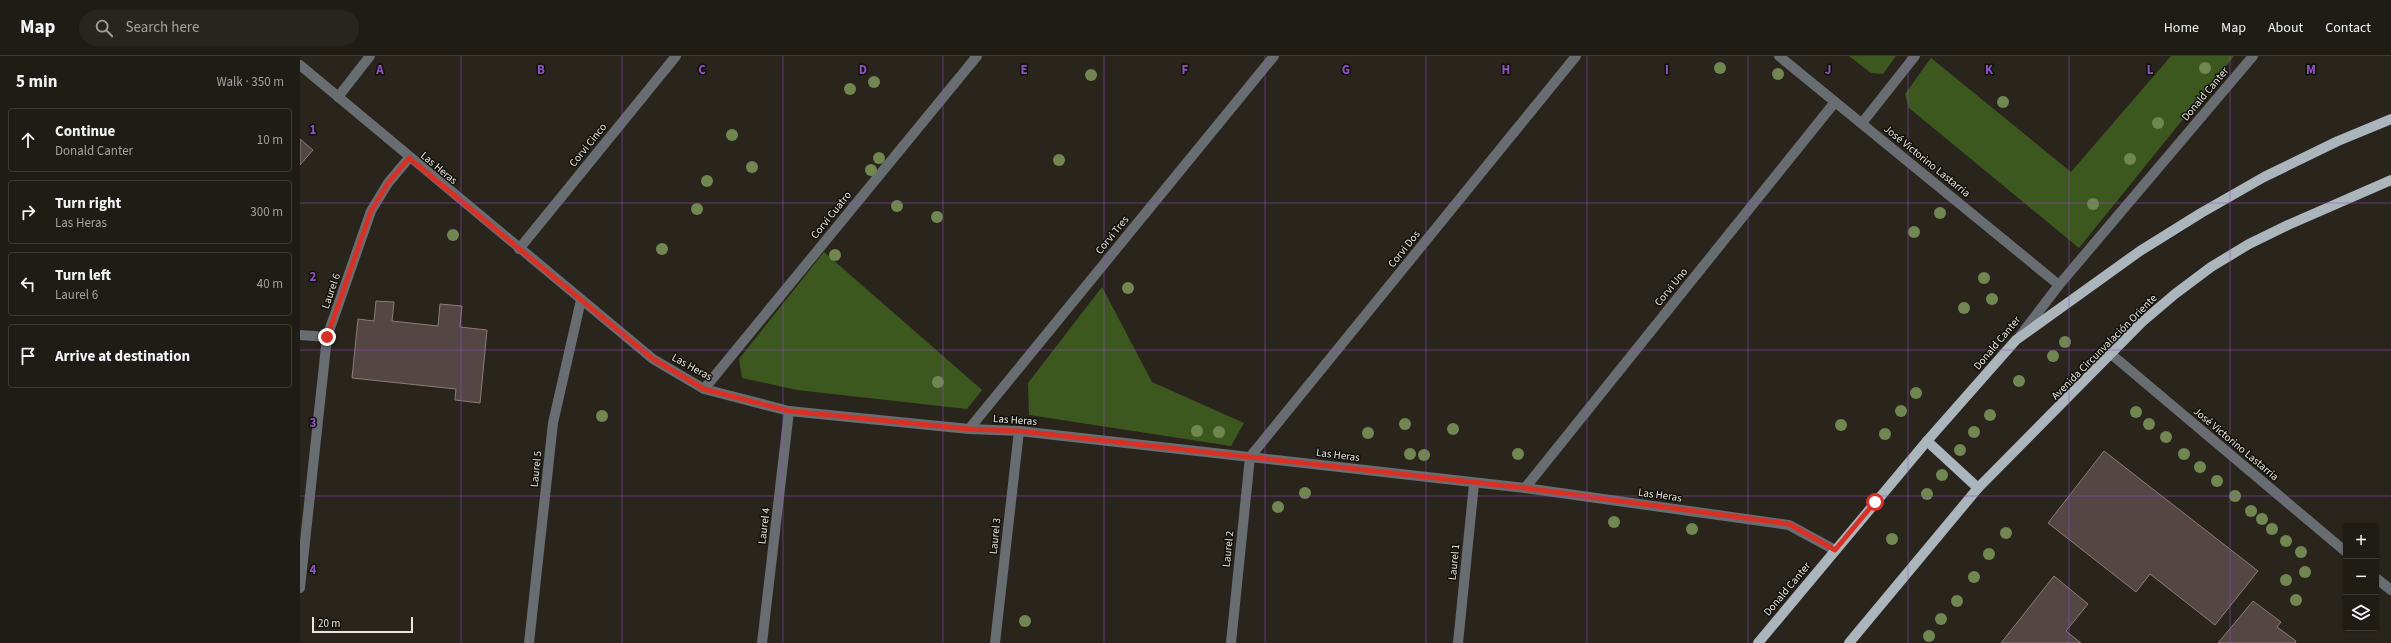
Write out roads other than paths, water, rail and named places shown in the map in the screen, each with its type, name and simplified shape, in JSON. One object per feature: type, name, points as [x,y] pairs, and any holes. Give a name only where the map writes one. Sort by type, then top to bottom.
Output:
[{"type":"main road","points":[[2016,340],[2140,251],[2201,213],[2264,177],[2338,141],[2391,118]]},
{"type":"main road","name":"Avenida Circunvalación Oriente","points":[[1978,488],[2147,318],[2211,267],[2248,244],[2391,180]]},
{"type":"main road","name":"Donald Canter","points":[[1758,643],[1927,441],[2016,340]]},
{"type":"main road","points":[[1849,643],[1978,488],[1927,441]]},
{"type":"street","points":[[338,97],[370,56]]},
{"type":"street","name":"Corvi Cinco","points":[[519,249],[676,56]]},
{"type":"street","name":"Corvi Tres","points":[[969,429],[1274,56]]},
{"type":"street","name":"Corvi Dos","points":[[1250,457],[1576,56]]},
{"type":"street","name":"José Victorino Lastarria","points":[[1779,56],[2059,285]]},
{"type":"street","points":[[1862,123],[1915,56]]},
{"type":"street","name":"Donald Canter","points":[[2016,340],[2059,285],[2253,56]]},
{"type":"street","name":"Corvi Cuatro","points":[[704,389],[971,58]]},
{"type":"street","name":"Las Heras","points":[[300,66],[653,359],[704,389],[789,411],[969,429],[1019,431],[1474,484],[1525,488],[1789,524],[1835,550]]},
{"type":"street","name":"Corvi Uno","points":[[1525,488],[1835,102]]},
{"type":"street","name":"Laurel 6","points":[[300,588],[327,337],[371,211],[388,183],[409,158]]},
{"type":"street","name":"Laurel 5","points":[[529,643],[553,423],[581,300]]},
{"type":"street","points":[[300,335],[327,337]]},
{"type":"street","name":"José Victorino Lastarria","points":[[2111,354],[2343,549]]},
{"type":"street","name":"Laurel 4","points":[[762,643],[789,411]]},
{"type":"street","name":"Laurel 3","points":[[995,643],[1019,431]]},
{"type":"street","name":"Laurel 2","points":[[1231,643],[1250,457]]},
{"type":"street","name":"Laurel 1","points":[[1458,643],[1474,484]]},
{"type":"street","points":[[2379,580],[2391,590]]}]
